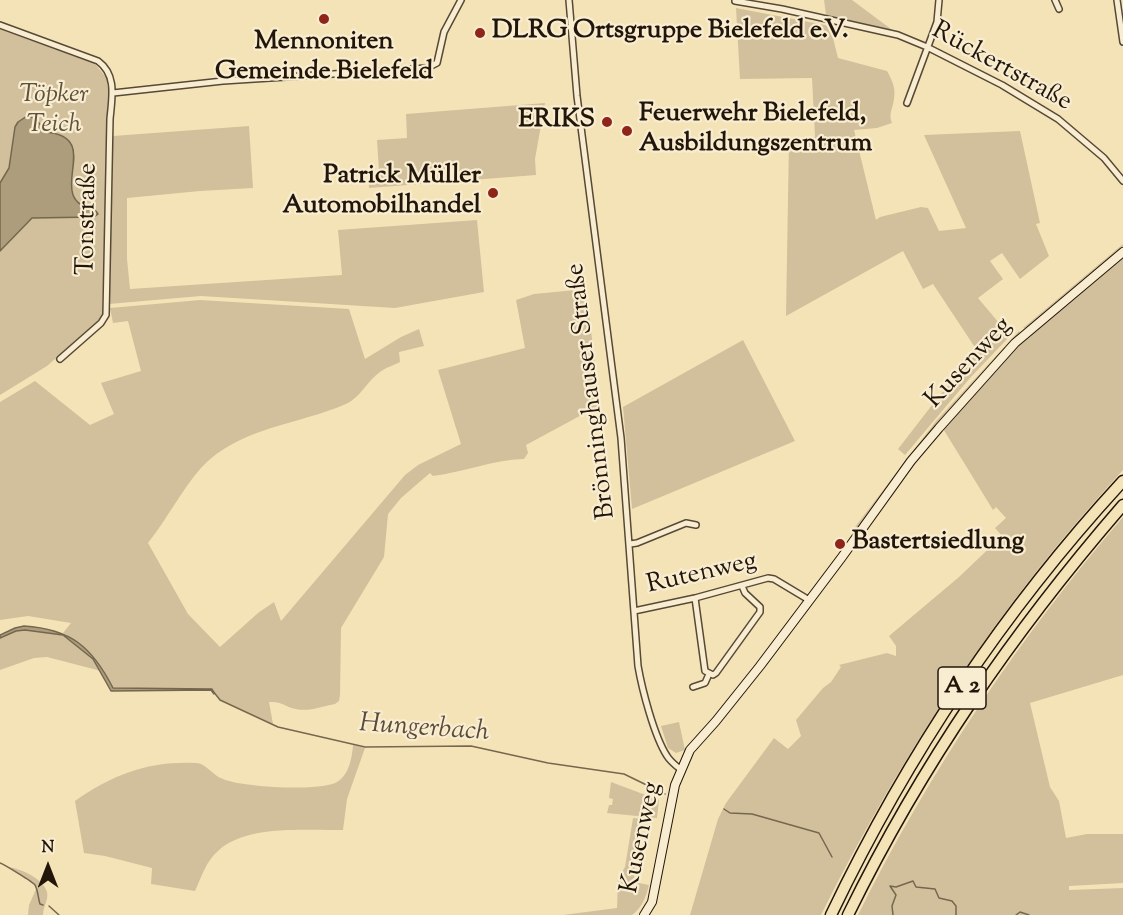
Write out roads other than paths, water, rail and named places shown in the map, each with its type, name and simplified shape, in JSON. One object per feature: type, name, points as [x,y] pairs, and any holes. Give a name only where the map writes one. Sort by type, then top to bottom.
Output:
[{"type":"highway","name":"A 2","points":[[831,915],[892,798],[966,681],[998,634],[1077,533],[1123,481]]},
{"type":"highway","name":"A 2","points":[[848,915],[911,796],[959,718],[1037,609],[1123,505]]},
{"type":"street","points":[[113,93],[223,81],[428,69],[437,63],[444,32],[461,0]]},
{"type":"street","name":"Brönninghauser Straße","points":[[569,0],[577,96],[621,438],[638,666],[648,705],[666,755],[680,769]]},
{"type":"street","points":[[908,103],[939,14],[939,0]]},
{"type":"street","points":[[1055,0],[1059,9]]},
{"type":"street","points":[[1117,0],[1123,42]]},
{"type":"street","name":"Rückertstraße","points":[[735,1],[782,9],[902,36],[927,47],[1002,85],[1058,119],[1104,158],[1123,181]]},
{"type":"street","name":"Tonstraße","points":[[0,25],[98,61],[109,74],[113,93],[110,119],[106,315],[101,323],[60,359]]},
{"type":"street","name":"Kusenweg","points":[[644,915],[652,902],[680,769],[842,557],[918,452],[1008,350],[1123,252]]},
{"type":"street","points":[[630,544],[638,543],[686,523],[696,525]]},
{"type":"street","name":"Rutenweg","points":[[633,611],[771,578],[809,600]]},
{"type":"street","points":[[709,674],[716,673],[760,612],[760,607],[745,593],[742,586]]},
{"type":"street","points":[[695,598],[705,671],[709,674]]},
{"type":"street","points":[[693,687],[705,683],[709,674]]},
{"type":"waterway","name":"Hungerbach","points":[[213,691],[220,700],[278,727],[365,747],[471,746],[548,763],[624,774],[665,794]]},
{"type":"waterway","name":"Hungerbach","points":[[724,809],[730,813],[752,814],[819,833],[832,857]]},
{"type":"waterway","points":[[0,863],[35,885],[40,904],[43,905]]},
{"type":"waterway","name":"Hungerbach","points":[[890,886],[896,887],[913,881],[916,887],[935,889],[939,898],[952,901],[956,906],[956,915]]},
{"type":"waterway","points":[[890,886],[896,895],[892,906],[893,915]]},
{"type":"waterway","points":[[49,906],[59,915]]},
{"type":"waterway","name":"Hungerbach","points":[[1016,915],[1020,912],[1029,915]]},
{"type":"place","name":"Mennoniten Gemeinde Bielefeld","points":[[324,19]]},
{"type":"place","name":"DLRG Ortsgruppe Bielefeld e.V.","points":[[480,33]]},
{"type":"place","name":"ERIKS","points":[[607,122]]},
{"type":"place","name":"Feuerwehr Bielefeld, Ausbildungszentrum","points":[[627,131]]},
{"type":"place","name":"Patrick Müller Automobilhandel","points":[[493,193]]},
{"type":"place","name":"Bastertsiedlung","points":[[840,544]]},
{"type":"park label","name":"Töpker Teich","points":[[54,112]]}]
